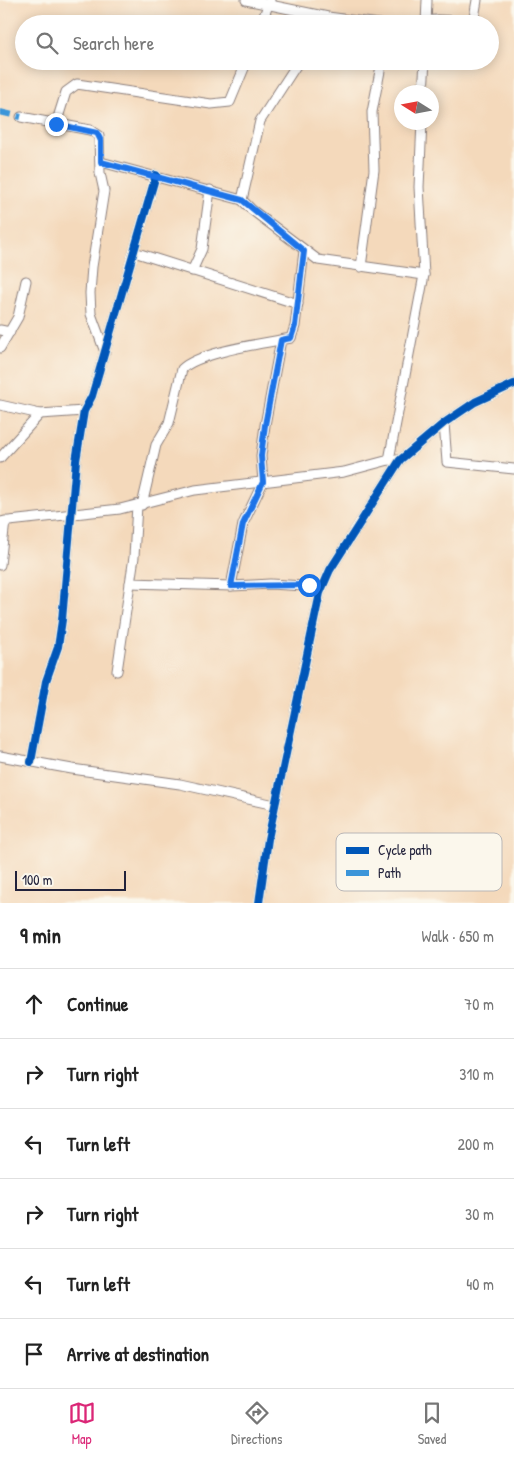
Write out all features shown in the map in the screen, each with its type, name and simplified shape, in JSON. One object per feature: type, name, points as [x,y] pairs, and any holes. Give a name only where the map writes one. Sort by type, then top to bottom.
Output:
[{"type":"street","points":[[246,0],[269,2],[310,15]]},
{"type":"street","points":[[426,15],[427,0]]},
{"type":"street","points":[[474,15],[477,0]]},
{"type":"street","points":[[264,15],[269,2]]},
{"type":"street","points":[[56,124],[66,92],[77,84],[211,104],[230,102],[243,70]]},
{"type":"street","points":[[242,200],[260,121],[293,70]]},
{"type":"street","points":[[361,267],[374,170],[372,112],[380,70]]},
{"type":"street","points":[[423,85],[424,70]]},
{"type":"street","points":[[20,117],[97,133],[101,141],[100,173],[104,191],[92,267],[90,293],[91,314],[105,353]]},
{"type":"street","points":[[389,460],[424,275],[419,187],[422,130]]},
{"type":"street","points":[[101,162],[156,175],[242,200],[304,251],[326,262],[424,275]]},
{"type":"street","points":[[31,762],[46,680],[58,647],[71,514],[84,411],[92,396],[156,175]]},
{"type":"street","points":[[192,271],[202,249],[210,190]]},
{"type":"street","points":[[117,671],[140,505],[156,445],[169,423],[182,369],[188,363],[204,357],[291,338],[298,304],[304,251]]},
{"type":"street","points":[[134,252],[298,304]]},
{"type":"street","points":[[0,348],[18,317],[26,281]]},
{"type":"street","points":[[0,330],[10,332]]},
{"type":"street","points":[[231,586],[243,524],[263,482],[261,456],[281,340]]},
{"type":"street","points":[[259,903],[275,805],[322,588],[330,570],[400,460],[444,423],[475,402],[514,384]]},
{"type":"street","points":[[0,405],[40,414],[84,411]]},
{"type":"street","points":[[0,458],[40,414]]},
{"type":"street","points":[[444,423],[447,462],[514,469]]},
{"type":"street","points":[[0,565],[2,521],[140,505],[195,490],[344,472],[389,460],[400,460]]},
{"type":"street","points":[[130,582],[231,586],[270,584],[322,588]]},
{"type":"street","points":[[0,756],[180,784],[275,805]]},
{"type":"marked path","points":[[0,112],[21,117]]},
{"type":"cycle path","points":[[31,762],[46,681],[58,647],[76,461],[84,411],[92,396],[156,175]]},
{"type":"cycle path","points":[[259,903],[268,839],[320,593],[330,570],[400,460],[444,423],[475,402],[514,384]]},
{"type":"route","points":[[56,124],[97,133],[101,141],[101,162],[156,175],[242,200],[304,251],[295,326],[291,338],[281,340],[272,375],[261,456],[263,482],[243,524],[231,586],[309,585]]}]
